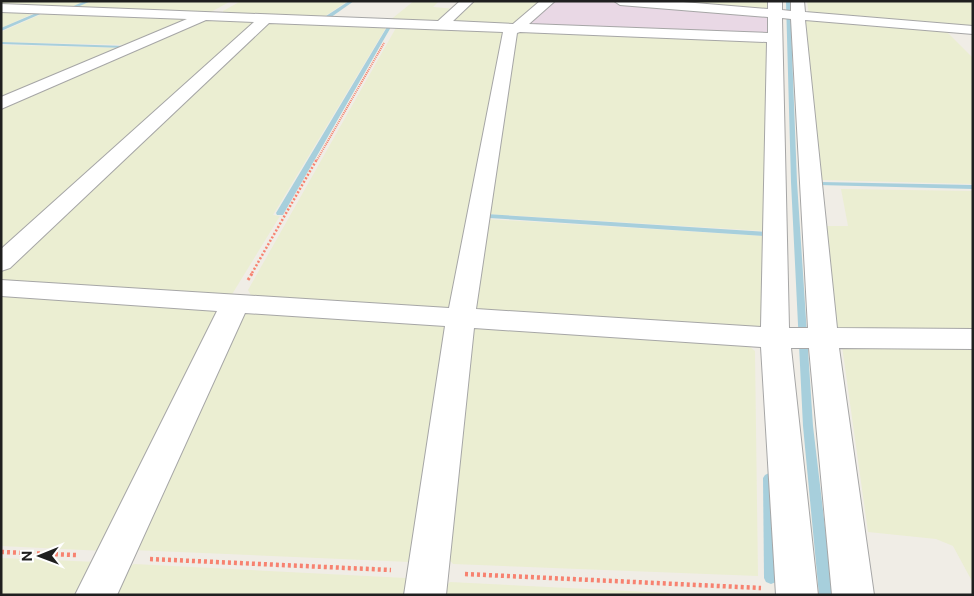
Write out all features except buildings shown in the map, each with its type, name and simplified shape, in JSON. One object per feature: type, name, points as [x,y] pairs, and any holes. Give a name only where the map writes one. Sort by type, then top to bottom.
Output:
[{"type":"street","points":[[440,26],[468,1]]},
{"type":"street","points":[[425,595],[461,316],[513,29],[548,1]]},
{"type":"street","points":[[620,1],[786,10],[973,30]]},
{"type":"street","points":[[1,104],[207,16],[228,5]]},
{"type":"street","points":[[1,8],[774,38]]},
{"type":"street","points":[[786,10],[774,38],[801,338],[853,595]]},
{"type":"street","points":[[786,10],[801,338],[797,595]]},
{"type":"street","points":[[1,263],[265,19]]},
{"type":"street","points":[[1,288],[801,338],[973,339]]},
{"type":"street","points":[[96,595],[235,303]]},
{"type":"path","points":[[235,303],[395,24]]},
{"type":"shaded area","points":[[553,1],[595,1],[769,16],[769,35],[523,26]]},
{"type":"green space","points":[[1,1],[87,1],[71,7],[1,7]]},
{"type":"green space","points":[[92,1],[231,1],[209,13],[76,7]]},
{"type":"green space","points":[[241,1],[348,1],[322,18],[224,14],[223,11]]},
{"type":"green space","points":[[414,1],[439,1],[433,7],[456,9],[441,22],[389,21]]},
{"type":"green space","points":[[471,1],[543,1],[512,25],[446,23]]},
{"type":"green space","points":[[644,1],[770,1],[770,11]]},
{"type":"green space","points":[[807,1],[973,1],[973,28],[809,15]]},
{"type":"green space","points":[[1,10],[39,11],[1,28]]},
{"type":"green space","points":[[44,13],[194,18],[133,45],[1,42],[1,32]]},
{"type":"green space","points":[[204,20],[257,20],[1,258],[1,106]]},
{"type":"green space","points":[[804,20],[945,30],[973,58],[973,83],[971,84],[973,86],[973,184],[821,180]]},
{"type":"green space","points":[[266,22],[387,26],[273,215],[280,216],[231,296],[1,282],[1,267]]},
{"type":"green space","points":[[397,26],[506,32],[456,306],[448,311],[252,297],[248,290]]},
{"type":"green space","points":[[520,30],[769,41],[764,231],[487,214],[514,32]]},
{"type":"green space","points":[[1,45],[127,48],[1,101]]},
{"type":"green space","points":[[841,189],[973,191],[973,333],[847,333],[837,327],[826,226],[848,226]]},
{"type":"green space","points":[[486,219],[764,236],[761,325],[756,330],[480,312],[472,303]]},
{"type":"green space","points":[[1,293],[222,307],[104,551],[1,546]]},
{"type":"green space","points":[[238,312],[446,324],[410,562],[132,550]]},
{"type":"green space","points":[[479,324],[744,342],[755,351],[758,576],[453,564],[445,555],[471,328]]},
{"type":"green space","points":[[842,346],[973,346],[973,583],[953,546],[936,539],[868,532]]},
{"type":"green space","points":[[1,558],[98,562],[82,595],[1,595]]},
{"type":"green space","points":[[134,564],[406,578],[414,585],[412,595],[109,595],[120,572]]},
{"type":"green space","points":[[450,582],[669,593],[670,595],[438,595]]},
{"type":"waterway","points":[[71,8],[89,1]]},
{"type":"waterway","points":[[325,19],[352,1]]},
{"type":"waterway","points":[[788,1],[794,182],[808,426],[826,595]]},
{"type":"waterway","points":[[1,30],[43,12]]},
{"type":"waterway","points":[[280,213],[389,27]]},
{"type":"waterway","points":[[1,43],[126,47]]},
{"type":"waterway","points":[[821,184],[973,187]]},
{"type":"waterway","points":[[489,216],[768,234],[768,239]]},
{"type":"waterway","points":[[769,478],[771,578]]}]
